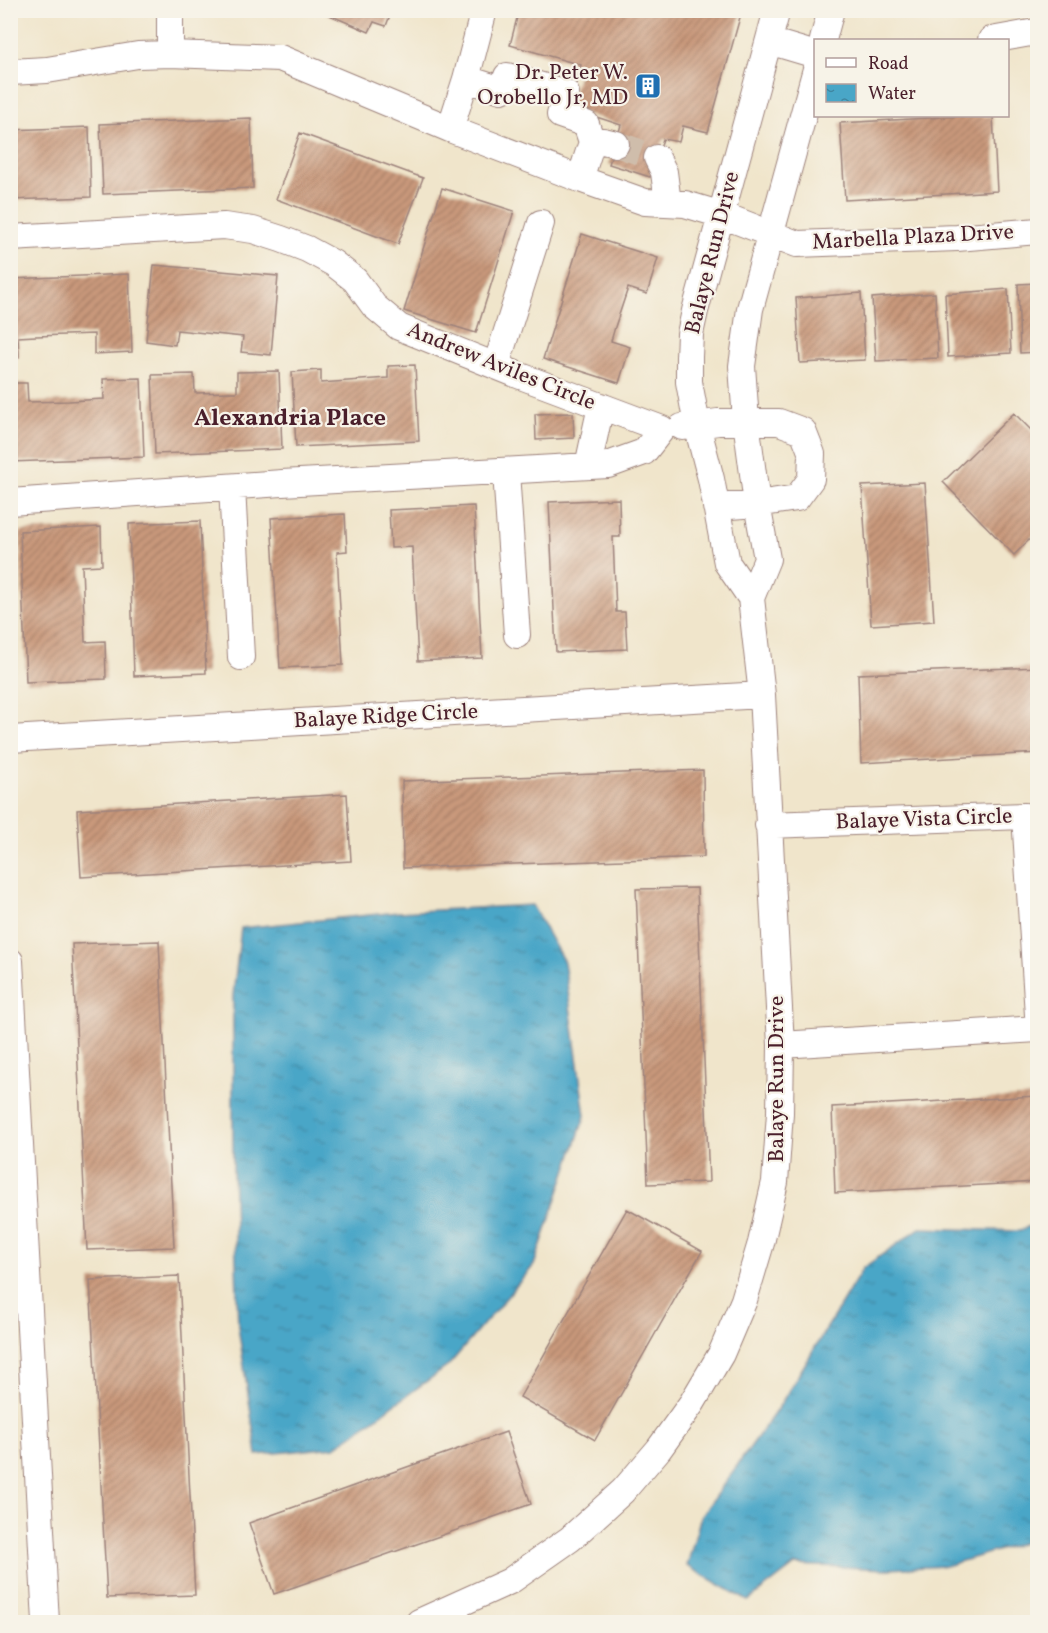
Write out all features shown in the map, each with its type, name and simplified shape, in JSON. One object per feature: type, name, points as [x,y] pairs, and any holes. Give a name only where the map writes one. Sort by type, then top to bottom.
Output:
[{"type":"street","points":[[170,10],[170,54]]},
{"type":"street","points":[[450,129],[484,10]]},
{"type":"street","name":"Balaye Run Drive","points":[[419,1623],[510,1581],[570,1539],[623,1491],[659,1449],[692,1403],[721,1354],[744,1300],[761,1243],[775,1182],[780,1113],[781,1045],[762,695],[751,598],[727,563],[689,382],[689,357],[690,334],[695,311],[777,10]]},
{"type":"street","points":[[823,39],[831,10]]},
{"type":"street","points":[[1002,39],[1037,36]]},
{"type":"street","points":[[769,41],[814,54]]},
{"type":"street","name":"Marbella Plaza Drive","points":[[10,72],[47,70],[138,55],[280,58],[450,129],[580,179],[645,202],[685,204],[722,215],[797,244],[957,238],[1038,231]]},
{"type":"street","points":[[466,79],[502,90],[507,76],[566,93],[560,115],[586,124],[604,143],[580,179]]},
{"type":"street","name":"Balaye Run Drive","points":[[751,598],[767,559],[746,421],[742,366],[750,309],[814,76]]},
{"type":"street","points":[[657,158],[664,172],[668,203]]},
{"type":"street","points":[[496,366],[541,223]]},
{"type":"street","name":"Andrew Aviles Circle","points":[[10,238],[224,226],[253,230],[307,249],[333,263],[354,280],[374,306],[399,327],[662,429],[746,421],[778,422],[803,431],[812,454],[812,479],[797,498],[716,507]]},
{"type":"street","points":[[588,466],[601,406]]},
{"type":"street","points":[[10,502],[608,465],[644,452],[662,429]]},
{"type":"street","points":[[506,472],[517,634]]},
{"type":"street","points":[[232,487],[241,657]]},
{"type":"street","name":"Balaye Ridge Circle","points":[[10,739],[762,695]]},
{"type":"street","name":"Balaye Vista Circle","points":[[768,825],[1025,816],[1038,1015]]},
{"type":"street","points":[[10,961],[46,1623]]},
{"type":"street","points":[[781,1045],[1038,1029]]},
{"type":"water","points":[[532,905],[564,962],[585,1116],[534,1265],[448,1366],[335,1447],[257,1455],[238,1326],[233,1168],[233,996],[241,928],[399,912]]},
{"type":"water","points":[[1037,1222],[1037,1539],[945,1566],[887,1569],[795,1565],[748,1601],[687,1566],[701,1516],[779,1407],[863,1268],[920,1228],[1020,1231]]},
{"type":"building","points":[[318,10],[392,10],[386,26],[374,22],[369,32]]},
{"type":"building","name":"Dr. Peter W. Orobello Jr, MD","points":[[519,10],[742,10],[708,132],[683,126],[679,142],[663,139],[650,177],[609,164],[621,125],[569,108],[581,65],[510,45]]},
{"type":"building","points":[[945,117],[993,117],[997,191],[845,200],[840,123]]},
{"type":"building","points":[[251,118],[253,188],[103,194],[100,124]]},
{"type":"building","points":[[89,127],[91,197],[10,200],[10,130]]},
{"type":"building","points":[[300,133],[423,178],[398,244],[276,199]]},
{"type":"building","points":[[442,188],[514,211],[476,333],[404,311]]},
{"type":"building","points":[[582,234],[658,258],[647,294],[628,288],[615,327],[611,341],[630,347],[619,383],[543,359]]},
{"type":"building","points":[[154,265],[278,276],[271,355],[241,352],[243,337],[177,330],[175,345],[146,341]]},
{"type":"building","points":[[129,274],[132,352],[94,354],[94,334],[36,336],[18,337],[19,357],[10,357],[10,279]]},
{"type":"building","points":[[1038,283],[1038,352],[1020,353],[1018,284]]},
{"type":"building","points":[[1008,289],[1011,353],[948,357],[945,294]]},
{"type":"building","points":[[861,293],[865,360],[800,363],[796,298]]},
{"type":"building","points":[[935,293],[938,358],[876,361],[872,298]]},
{"type":"building","points":[[415,365],[419,441],[296,447],[292,372],[321,370],[321,383],[388,378],[388,366]]},
{"type":"building","points":[[279,371],[282,449],[155,454],[152,375],[194,374],[195,393],[237,392],[237,372]]},
{"type":"building","points":[[141,378],[144,457],[10,462],[10,383],[27,383],[28,402],[69,401],[104,399],[103,379]]},
{"type":"building","points":[[573,413],[574,438],[536,440],[535,414]]},
{"type":"building","points":[[1014,413],[1038,437],[1038,531],[1014,555],[943,482]]},
{"type":"building","points":[[925,483],[934,621],[871,625],[862,486]]},
{"type":"building","points":[[619,499],[620,537],[613,537],[616,612],[625,612],[627,649],[556,652],[549,502]]},
{"type":"building","points":[[474,506],[482,658],[418,661],[412,547],[391,548],[389,510]]},
{"type":"building","points":[[345,514],[347,551],[337,552],[343,665],[280,668],[271,518]]},
{"type":"building","points":[[200,521],[206,673],[134,676],[129,524]]},
{"type":"building","points":[[101,527],[102,565],[82,566],[85,642],[105,641],[106,679],[26,682],[20,531]]},
{"type":"building","points":[[1038,667],[1038,753],[861,763],[858,674]]},
{"type":"building","points":[[703,770],[704,857],[403,868],[402,781]]},
{"type":"building","points":[[347,794],[351,861],[81,877],[77,810]]},
{"type":"building","points":[[697,888],[709,1182],[648,1184],[636,889]]},
{"type":"building","points":[[159,941],[174,1247],[87,1250],[72,944]]},
{"type":"building","points":[[1038,1096],[1038,1182],[835,1193],[832,1107]]},
{"type":"building","points":[[627,1209],[702,1251],[595,1440],[520,1397]]},
{"type":"building","points":[[179,1276],[195,1595],[107,1598],[90,1280]]},
{"type":"building","points":[[506,1432],[531,1504],[274,1594],[249,1523]]},
{"type":"tunnel","points":[[616,144],[657,158]]},
{"type":"place","name":"Dr. Peter W. Orobello Jr, MD","points":[[648,86]]},
{"type":"district","name":"Alexandria Place","points":[[290,419]]}]
